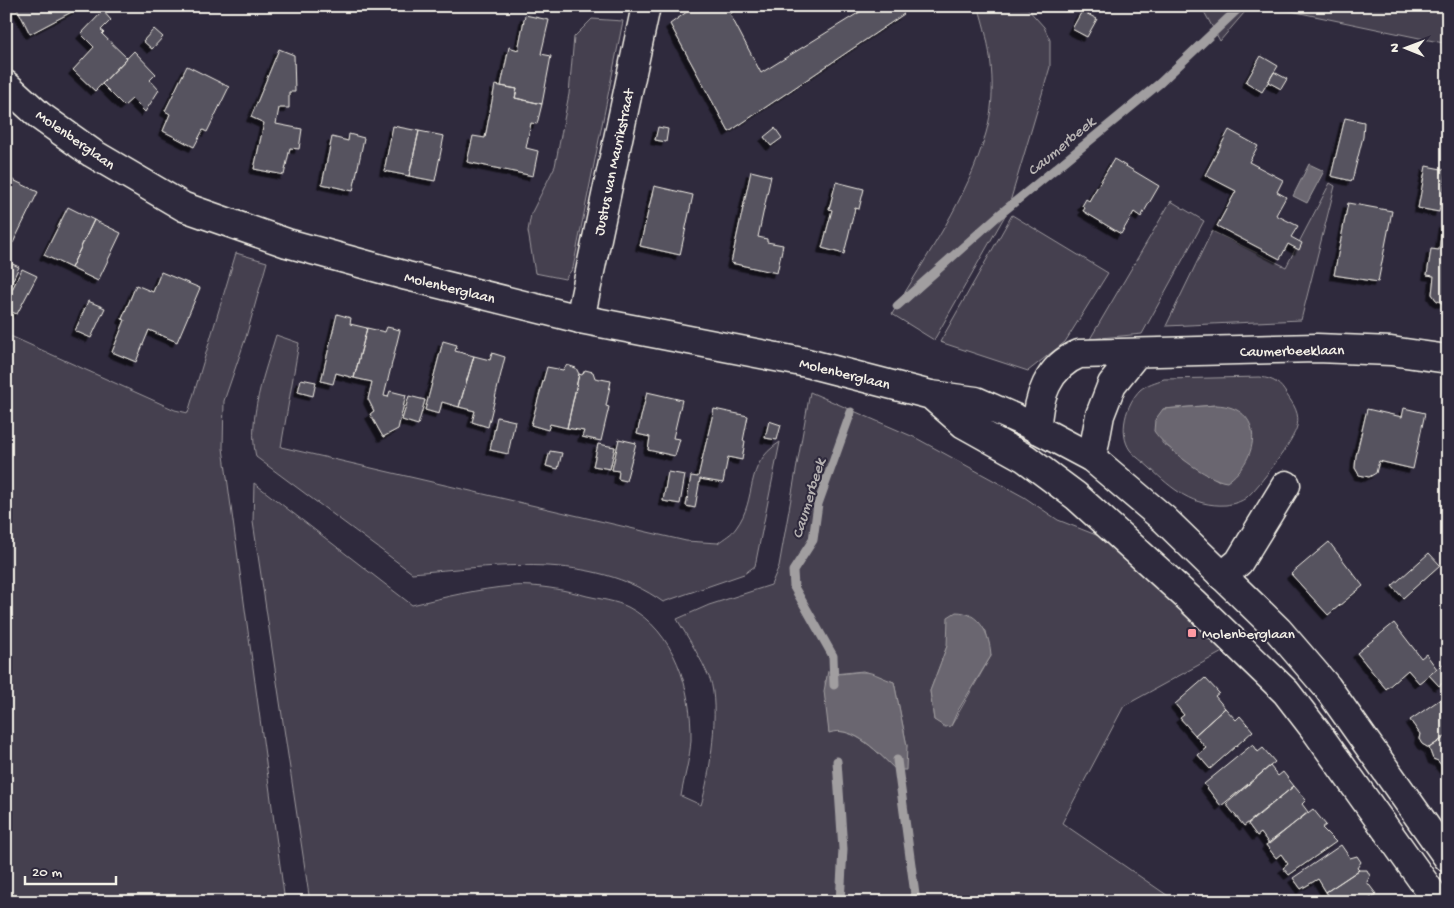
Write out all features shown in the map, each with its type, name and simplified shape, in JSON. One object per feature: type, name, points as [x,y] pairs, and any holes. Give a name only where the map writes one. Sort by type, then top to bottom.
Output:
[{"type":"street","name":"Justus van Maurikstraat","points":[[580,319],[646,6]]},
{"type":"street","name":"Molenberglaan","points":[[9,90],[40,116],[92,154],[184,206],[287,244],[580,319],[779,357],[931,395],[976,401],[1008,414],[1092,458],[1164,520],[1278,630],[1327,688],[1448,858]]},
{"type":"street","name":"Caumerbeeklaan","points":[[1025,458],[1037,429],[1037,408],[1042,390],[1061,364],[1079,354],[1317,348],[1391,351],[1448,359]]},
{"type":"street","points":[[1092,458],[1100,415],[1112,384],[1136,354]]},
{"type":"street","name":"Molenberglaan","points":[[931,395],[964,424],[1025,458],[1076,496],[1194,603],[1286,692],[1438,902]]},
{"type":"street","points":[[1222,576],[1239,562],[1286,485]]},
{"type":"shaded area","points":[[978,6],[1027,8],[1044,27],[1050,40],[1050,67],[1007,212],[934,340],[892,314],[957,204],[978,157],[986,133],[992,101],[991,69],[983,21]]},
{"type":"shaded area","points":[[1201,6],[1250,6],[1220,41]]},
{"type":"shaded area","points":[[1267,6],[1448,6],[1448,44]]},
{"type":"shaded area","points":[[592,19],[623,21],[573,268],[565,279],[535,273],[528,231],[531,214],[555,166],[569,94],[574,37]]},
{"type":"shaded area","points":[[1309,164],[1324,171],[1307,203],[1293,196]]},
{"type":"shaded area","points":[[1330,183],[1335,186],[1301,320],[1166,326],[1212,231],[1286,267]]},
{"type":"shaded area","points":[[1171,201],[1204,221],[1142,334],[1090,339]]},
{"type":"shaded area","points":[[1012,215],[1108,273],[1065,342],[1028,371],[940,342]]},
{"type":"shaded area","points":[[236,253],[267,262],[246,337],[224,401],[223,448],[285,902],[6,902],[6,334],[175,410],[188,413]]},
{"type":"shaded area","points":[[276,335],[299,343],[281,447],[686,541],[718,543],[734,530],[743,516],[755,472],[760,461],[768,451],[780,442],[755,566],[744,574],[663,602],[635,586],[606,575],[574,569],[542,566],[509,566],[412,573],[256,457],[254,442],[255,411],[262,380]]},
{"type":"shaded area","points":[[1260,377],[1276,382],[1284,391],[1297,414],[1298,422],[1295,432],[1267,474],[1245,499],[1226,505],[1214,505],[1193,500],[1167,483],[1130,450],[1126,443],[1124,427],[1131,403],[1140,390],[1164,379]],"holes":[[[1216,405],[1219,481],[1162,443],[1163,409]]]},
{"type":"shaded area","points":[[810,392],[916,438],[1024,497],[1058,520],[1114,542],[1226,650],[1124,706],[1062,823],[1177,902],[310,902],[253,522],[254,483],[412,605],[487,589],[530,586],[560,590],[613,602],[628,607],[644,618],[658,631],[669,646],[684,682],[691,721],[691,740],[681,796],[701,805],[708,777],[713,742],[713,691],[706,671],[677,619],[709,605],[771,585],[779,566]],"holes":[[[968,614],[986,631],[991,656],[951,726],[934,720],[930,691],[947,646]],[[863,671],[894,682],[907,746],[896,770],[874,749],[857,737],[839,731],[829,732],[825,681],[834,674]]]},
{"type":"shaded area","points":[[1216,405],[1232,408],[1243,415],[1250,424],[1253,436],[1246,461],[1227,482],[1209,476],[1187,462],[1167,446],[1154,431],[1155,420],[1163,409]]},
{"type":"shaded area","points":[[956,612],[971,616],[982,626],[986,633],[991,656],[957,712],[951,726],[945,727],[934,720],[930,691],[947,646],[948,617]]},
{"type":"shaded area","points":[[828,671],[837,674],[868,672],[894,682],[907,746],[906,770],[896,770],[866,742],[857,737],[838,731],[829,733],[824,691]]},
{"type":"building","points":[[16,6],[80,6],[81,7],[30,34]]},
{"type":"building","points":[[695,6],[741,6],[730,14],[761,73],[863,10],[860,6],[897,6],[904,14],[729,132],[670,24]]},
{"type":"building","points":[[103,11],[111,20],[101,30],[104,32],[102,34],[127,58],[95,91],[73,70],[94,47],[81,34]]},
{"type":"building","points":[[1082,11],[1097,19],[1087,37],[1072,29]]},
{"type":"building","points":[[525,15],[549,20],[541,54],[551,56],[542,104],[515,98],[517,89],[501,86],[509,47],[518,50]]},
{"type":"building","points":[[154,29],[163,37],[152,49],[143,41]]},
{"type":"building","points":[[279,49],[294,55],[295,92],[289,92],[289,108],[279,108],[276,124],[302,129],[299,149],[290,148],[284,175],[254,169],[264,123],[251,117]]},
{"type":"building","points":[[134,51],[156,74],[150,80],[159,90],[145,112],[132,99],[124,106],[102,84]]},
{"type":"building","points":[[1261,56],[1278,66],[1262,92],[1246,82]]},
{"type":"building","points":[[187,66],[229,87],[207,132],[203,130],[194,147],[163,131],[170,114],[165,111]]},
{"type":"building","points":[[1274,72],[1287,79],[1281,89],[1268,82]]},
{"type":"building","points":[[495,85],[517,89],[515,98],[542,104],[537,124],[531,123],[526,148],[538,151],[533,176],[467,162],[473,136],[485,138]]},
{"type":"building","points":[[1345,118],[1364,122],[1363,137],[1352,181],[1331,176]]},
{"type":"building","points":[[393,126],[419,131],[409,176],[384,171]]},
{"type":"building","points":[[658,127],[668,129],[666,142],[655,140]]},
{"type":"building","points":[[775,128],[782,138],[771,146],[764,137]]},
{"type":"building","points":[[1229,130],[1258,146],[1249,162],[1283,180],[1277,192],[1286,197],[1276,215],[1298,226],[1291,237],[1302,243],[1299,250],[1288,244],[1280,259],[1217,226],[1236,191],[1205,175]]},
{"type":"building","points":[[419,131],[444,136],[435,181],[409,176]]},
{"type":"building","points":[[349,134],[364,138],[353,191],[322,184],[332,137],[348,141]]},
{"type":"building","points":[[1114,159],[1159,186],[1141,217],[1134,212],[1121,234],[1083,211],[1085,208],[1082,206],[1086,199],[1089,201]]},
{"type":"building","points":[[1426,166],[1447,170],[1439,212],[1418,208]]},
{"type":"building","points":[[751,171],[771,176],[758,237],[767,239],[767,242],[783,245],[777,273],[731,263]]},
{"type":"building","points":[[11,179],[38,192],[13,243],[6,240],[6,189]]},
{"type":"building","points":[[836,182],[864,189],[859,209],[855,208],[844,254],[822,248],[832,210],[829,209]]},
{"type":"building","points":[[654,186],[693,195],[680,255],[640,246]]},
{"type":"building","points":[[1348,203],[1392,211],[1378,282],[1334,275]]},
{"type":"building","points":[[68,207],[94,220],[71,268],[44,255]]},
{"type":"building","points":[[94,220],[121,233],[98,281],[71,268]]},
{"type":"building","points":[[1443,223],[1448,224],[1448,301],[1442,303],[1436,300],[1432,294],[1434,276],[1427,275],[1431,249],[1439,250]]},
{"type":"building","points":[[6,261],[19,267],[8,290],[6,289]]},
{"type":"building","points":[[22,269],[37,276],[17,314],[6,310],[6,302]]},
{"type":"building","points":[[161,272],[200,288],[177,342],[149,330],[136,362],[112,352],[125,320],[122,319],[136,285],[153,292]]},
{"type":"building","points":[[88,301],[105,308],[91,338],[75,331]]},
{"type":"building","points":[[337,314],[351,318],[350,324],[367,328],[354,378],[336,373],[333,384],[321,381]]},
{"type":"building","points":[[387,327],[400,330],[384,396],[388,397],[390,391],[406,395],[398,429],[383,437],[370,414],[374,411],[368,399],[372,382],[354,378],[367,328],[385,332]]},
{"type":"building","points":[[443,341],[457,345],[455,351],[474,356],[459,407],[442,402],[439,414],[425,410]]},
{"type":"building","points":[[492,353],[505,357],[488,427],[472,422],[475,411],[459,407],[474,356],[490,360]]},
{"type":"building","points":[[567,365],[576,368],[579,374],[567,428],[550,424],[548,430],[531,425],[547,367],[563,370]]},
{"type":"building","points":[[585,370],[593,372],[595,378],[611,381],[606,406],[609,407],[601,441],[582,437],[584,431],[567,428],[579,374],[582,375]]},
{"type":"building","points":[[301,379],[316,382],[313,396],[298,392]]},
{"type":"building","points":[[647,392],[682,400],[673,438],[680,439],[675,456],[648,450],[650,437],[637,434]]},
{"type":"building","points":[[409,396],[425,400],[418,425],[402,420]]},
{"type":"building","points":[[1404,408],[1425,413],[1413,469],[1379,461],[1376,473],[1369,477],[1359,475],[1355,468],[1356,456],[1367,409],[1402,417]]},
{"type":"building","points":[[714,409],[748,416],[743,441],[745,441],[742,460],[728,457],[723,483],[700,479],[695,508],[686,506],[691,476],[698,477]]},
{"type":"building","points":[[497,417],[515,421],[508,454],[490,450]]},
{"type":"building","points":[[769,421],[781,425],[777,440],[765,438]]},
{"type":"building","points":[[619,439],[636,443],[626,481],[618,479],[619,471],[612,470]]},
{"type":"building","points":[[598,444],[615,447],[610,469],[593,466]]},
{"type":"building","points":[[550,451],[562,453],[558,469],[546,466]]},
{"type":"building","points":[[668,472],[685,475],[680,504],[663,501]]},
{"type":"building","points":[[1329,542],[1363,586],[1328,615],[1291,574]]},
{"type":"building","points":[[1429,553],[1440,565],[1403,598],[1392,586]]},
{"type":"building","points":[[1394,623],[1421,658],[1426,654],[1437,669],[1419,683],[1408,670],[1386,689],[1357,653]]},
{"type":"building","points":[[1448,660],[1448,679],[1439,686],[1429,675]]},
{"type":"building","points":[[1205,678],[1219,693],[1215,696],[1225,708],[1195,735],[1180,718],[1184,715],[1175,704]]},
{"type":"building","points":[[1448,694],[1448,735],[1429,748],[1422,744],[1419,739],[1420,734],[1410,720]]},
{"type":"building","points":[[1225,708],[1236,720],[1240,716],[1253,731],[1210,769],[1198,755],[1206,748],[1195,735]]},
{"type":"building","points":[[1448,735],[1448,774],[1438,761],[1433,759],[1429,748]]},
{"type":"building","points":[[1253,744],[1258,752],[1263,748],[1275,762],[1221,806],[1204,784]]},
{"type":"building","points":[[1270,766],[1278,776],[1283,772],[1294,786],[1244,826],[1226,804]]},
{"type":"building","points":[[1294,786],[1306,800],[1302,804],[1308,812],[1269,844],[1261,833],[1257,836],[1248,824]]},
{"type":"building","points":[[1313,809],[1326,825],[1322,828],[1336,842],[1289,875],[1283,868],[1288,864],[1281,854],[1276,858],[1266,845]]},
{"type":"building","points":[[1341,845],[1350,858],[1357,856],[1361,862],[1357,868],[1359,870],[1326,892],[1318,879],[1301,889],[1293,878]]},
{"type":"building","points":[[1359,870],[1367,870],[1370,876],[1367,882],[1376,894],[1365,902],[1333,902],[1326,892]]},
{"type":"waterway","name":"Caumerbeek","points":[[897,306],[999,215],[1160,83],[1241,6]]},
{"type":"waterway","name":"Caumerbeek","points":[[834,685],[833,656],[794,587],[793,571],[813,540],[818,504],[851,412]]},
{"type":"waterway","points":[[897,760],[916,902]]},
{"type":"waterway","name":"Caumerbeek","points":[[837,761],[843,849],[840,902]]},
{"type":"place","name":"Molenberglaan","points":[[1192,633]]}]
